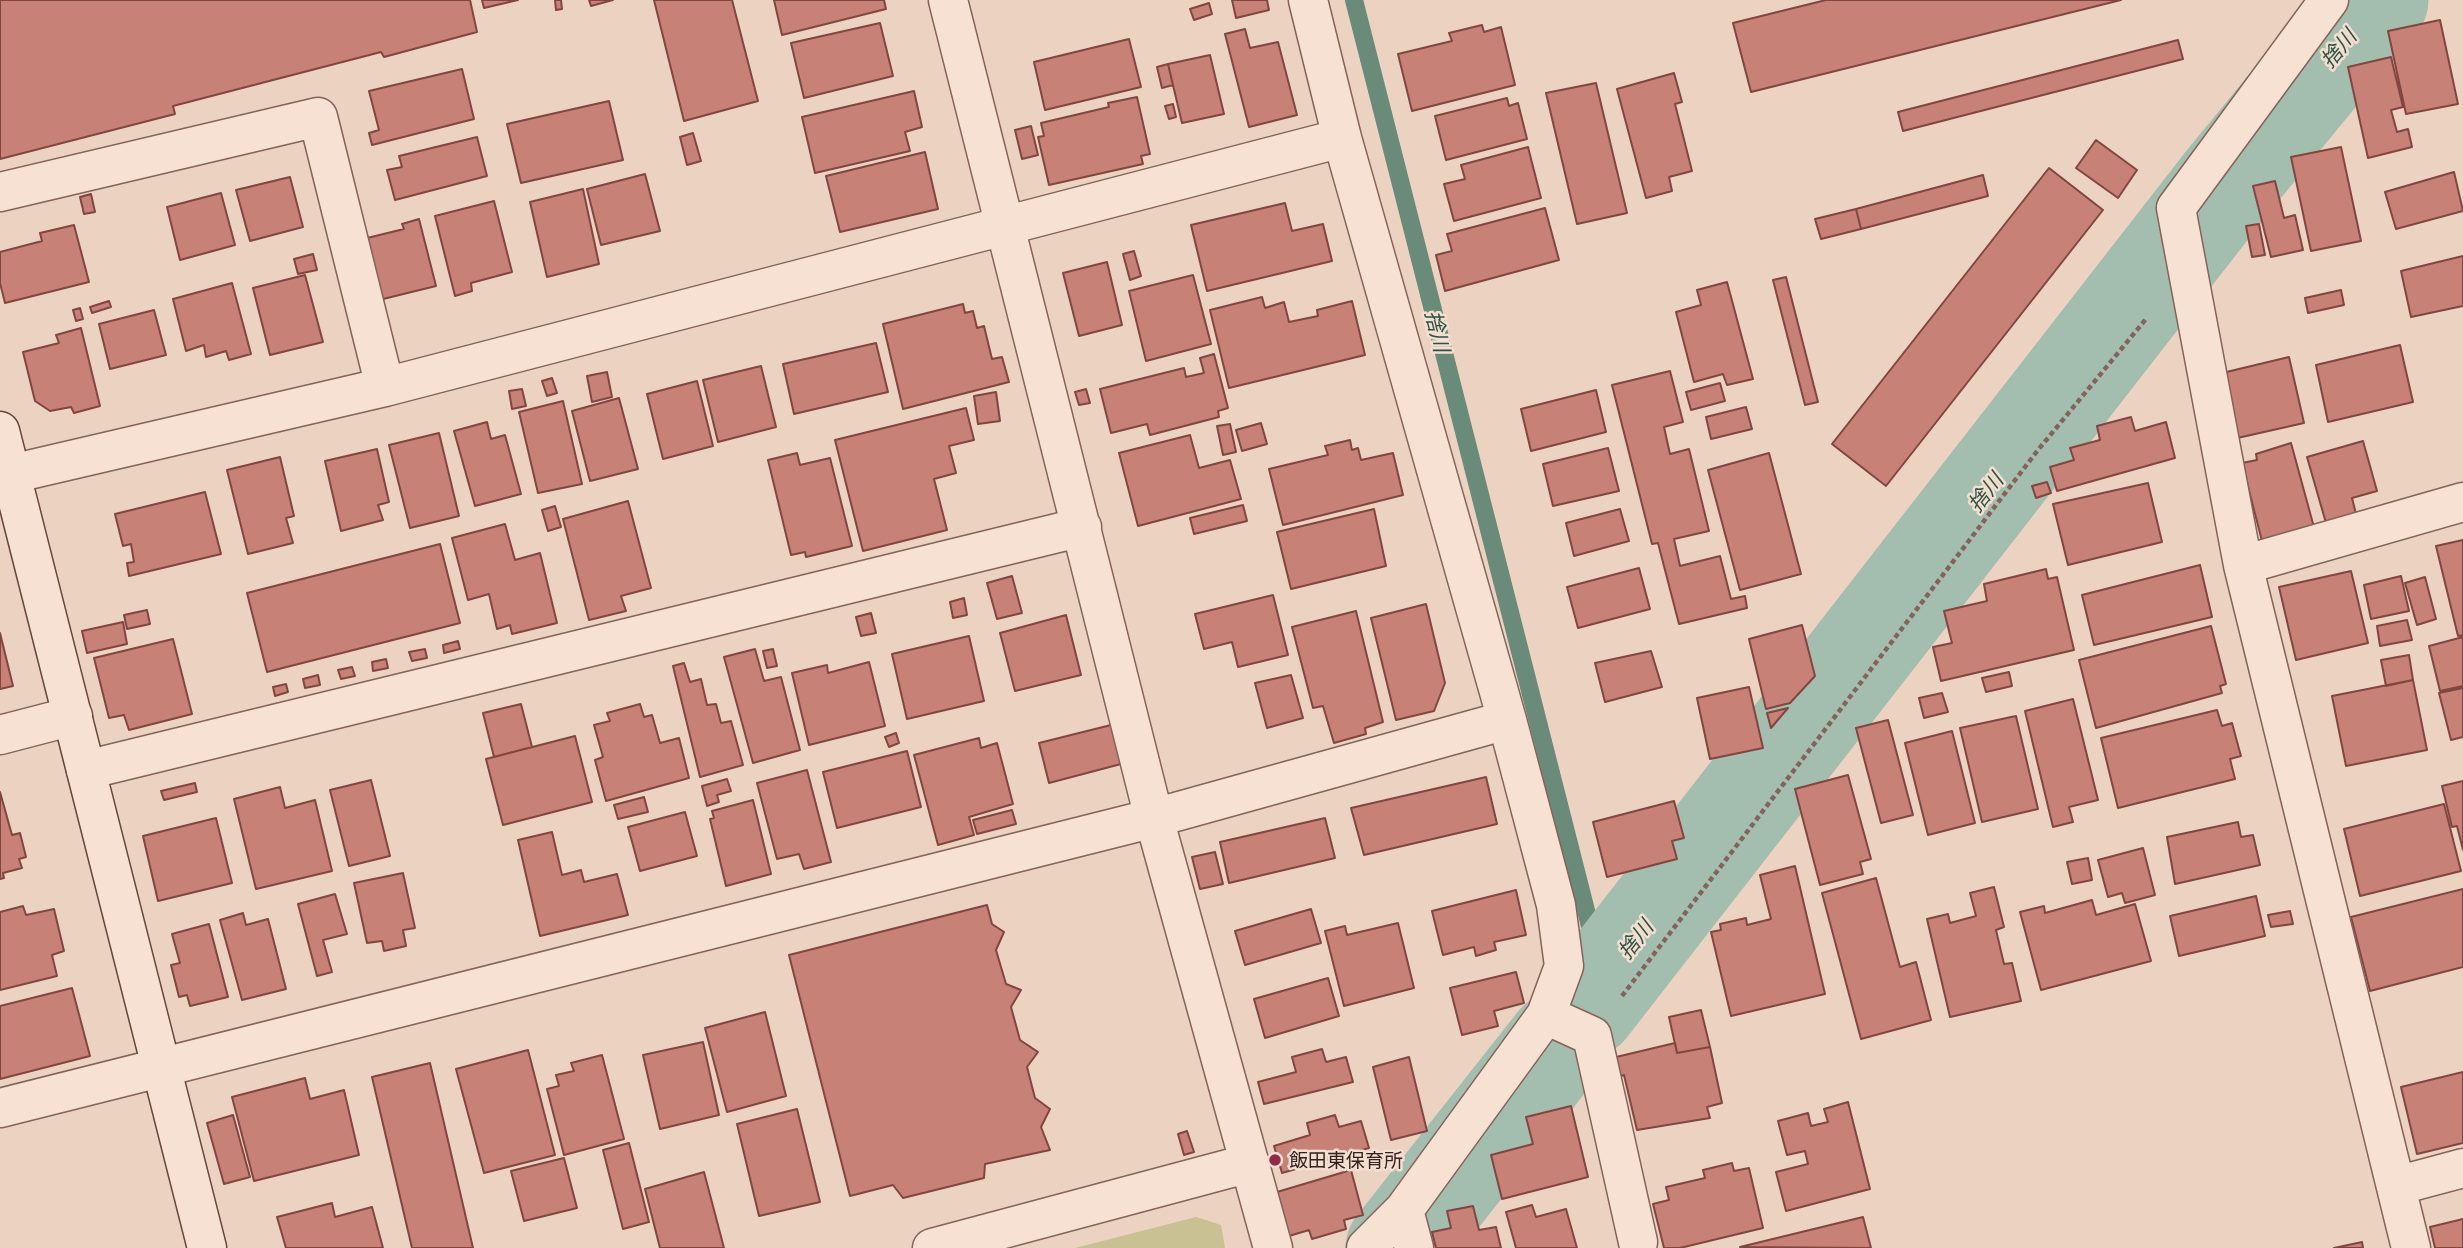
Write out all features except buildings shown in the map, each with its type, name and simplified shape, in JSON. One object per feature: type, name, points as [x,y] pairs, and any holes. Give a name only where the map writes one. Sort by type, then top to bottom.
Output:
[{"type":"street","points":[[948,0],[1154,818],[1273,1248]]},
{"type":"street","points":[[1308,0],[1342,138],[1507,720],[1556,905],[1564,967],[1546,1015],[1404,1210],[1366,1248]]},
{"type":"street","points":[[2329,0],[2176,208],[2243,565],[2411,1248]]},
{"type":"street","points":[[0,192],[318,117],[385,387]]},
{"type":"street","points":[[11,474],[385,387],[1342,138]]},
{"type":"street","points":[[0,431],[207,1248]]},
{"type":"street","points":[[2243,565],[2463,502]]},
{"type":"street","points":[[86,770],[1082,527]]},
{"type":"street","points":[[0,735],[73,716]]},
{"type":"street","points":[[0,1108],[1154,818],[1507,720]]},
{"type":"street","points":[[1546,1015],[1591,1035],[1638,1242]]},
{"type":"street","points":[[932,1248],[1250,1163]]},
{"type":"street","points":[[2396,1186],[2463,1168]]},
{"type":"street","points":[[1404,1210],[1414,1248]]},
{"type":"path","points":[[1591,1035],[2038,450],[2187,269]]},
{"type":"shaded area","points":[[1196,1217],[1221,1225],[1225,1248],[1075,1248]]},
{"type":"waterway","name":"捨川","points":[[1354,0],[1591,930],[1597,988]]},
{"type":"waterway","name":"捨川","points":[[1586,1006],[2229,180],[2377,0]]},
{"type":"waterway","name":"捨川","points":[[1397,1248],[1558,1044]]},
{"type":"place","name":"飯田東保育所","points":[[1275,1160]]}]
